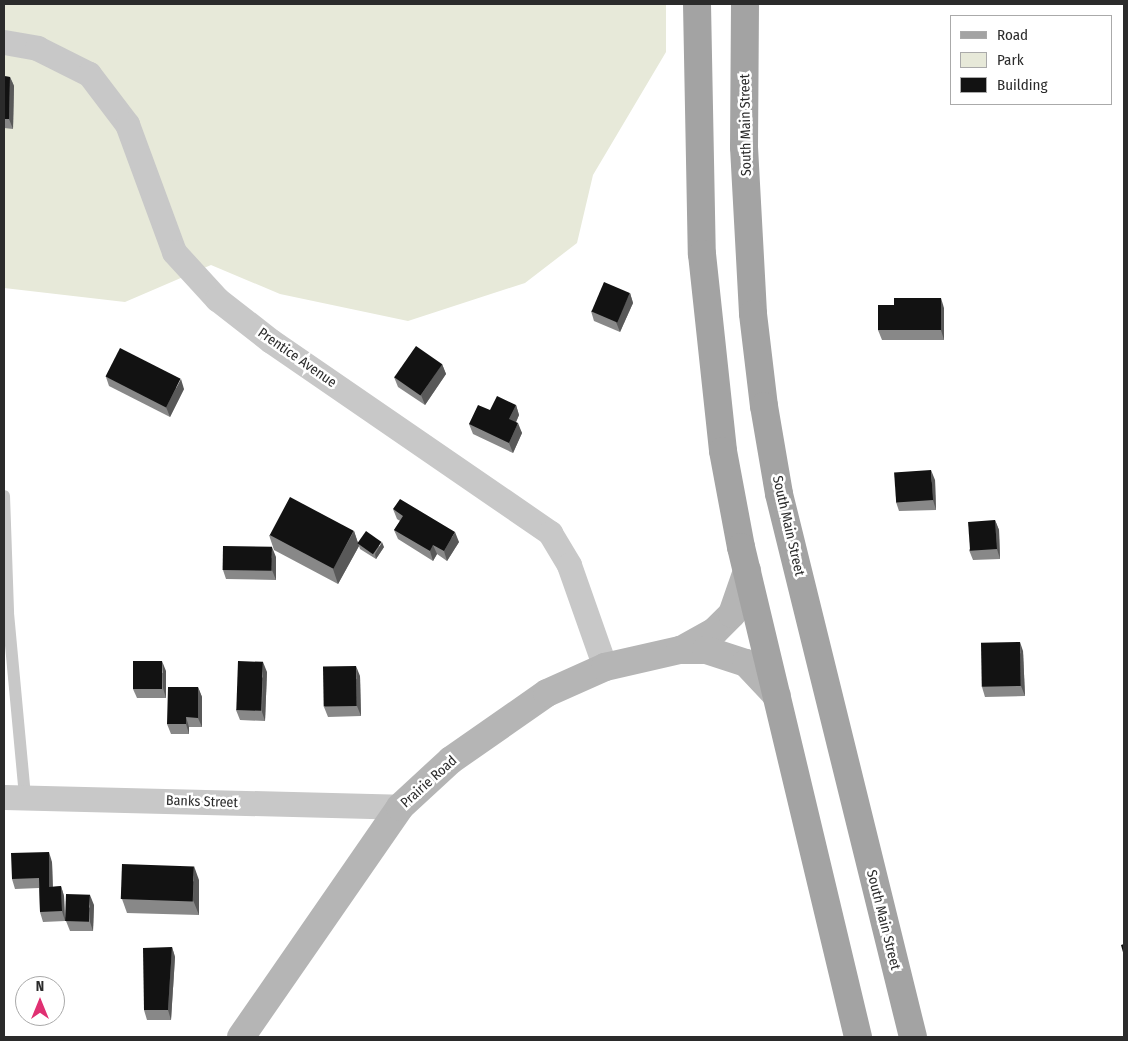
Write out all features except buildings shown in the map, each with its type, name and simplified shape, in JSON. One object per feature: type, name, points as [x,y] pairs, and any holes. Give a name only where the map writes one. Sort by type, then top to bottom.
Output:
[{"type":"main road","points":[[697,4],[702,254],[723,451],[747,571],[858,1037]]},
{"type":"main road","name":"South Main Street","points":[[745,4],[744,147],[753,314],[764,406],[779,494],[913,1037]]},
{"type":"street","name":"Prentice Avenue","points":[[4,42],[37,48],[90,74],[127,124],[174,252],[217,299],[270,341],[550,533],[569,565],[605,667]]},
{"type":"street","name":"Prairie Road","points":[[680,650],[714,632],[732,614],[747,571]]},
{"type":"street","name":"Prairie Road","points":[[241,1037],[400,807],[498,726],[547,693],[605,667],[680,650],[706,650],[746,663],[777,696]]},
{"type":"street","name":"Banks Street","points":[[14,797],[400,807]]},
{"type":"lane","points":[[4,496],[14,797]]},
{"type":"green space","points":[[4,4],[666,4],[666,52],[593,175],[577,243],[525,283],[408,321],[280,294],[211,265],[125,302],[4,288]]}]
